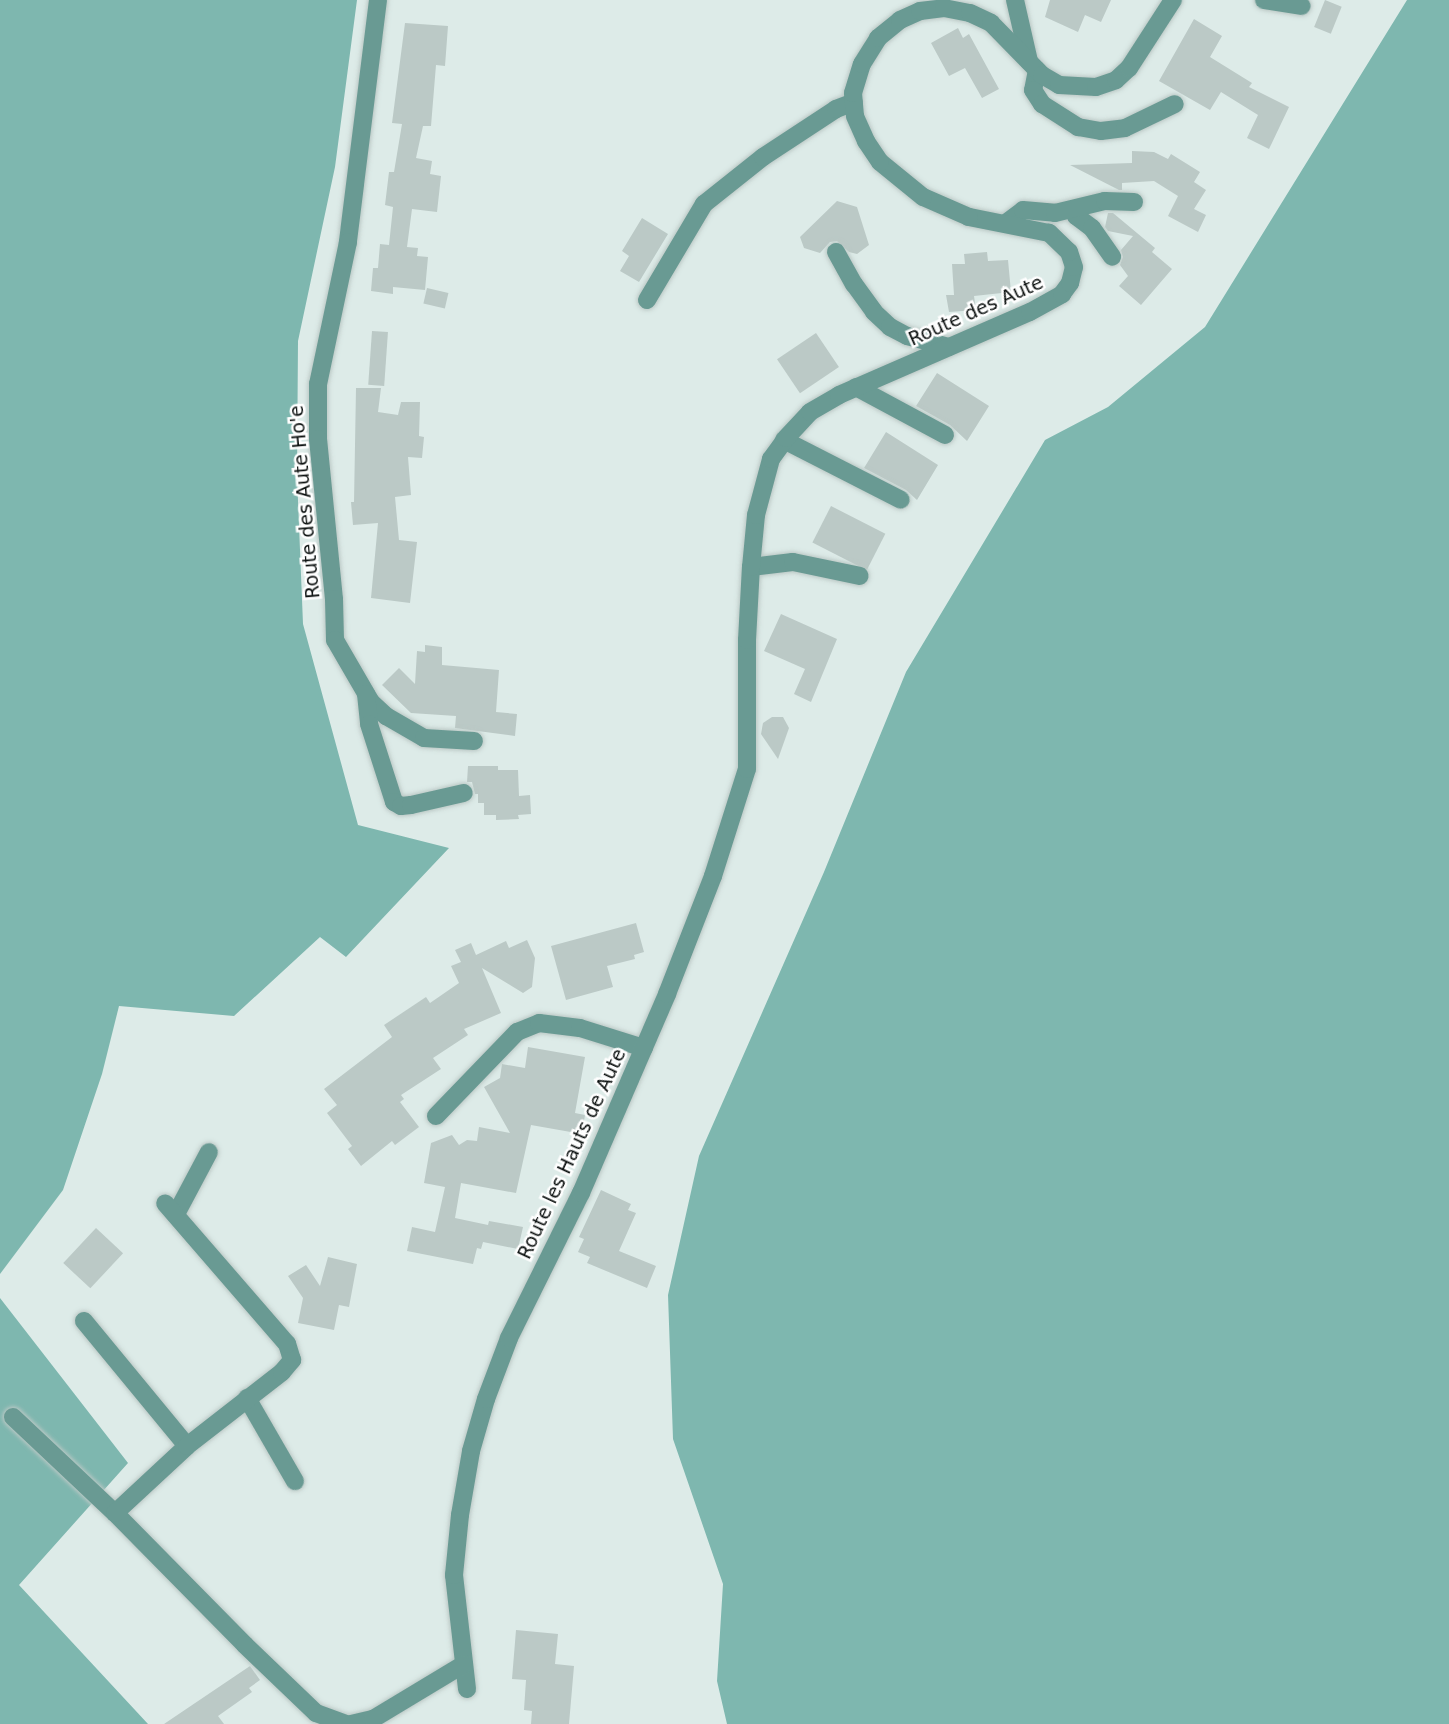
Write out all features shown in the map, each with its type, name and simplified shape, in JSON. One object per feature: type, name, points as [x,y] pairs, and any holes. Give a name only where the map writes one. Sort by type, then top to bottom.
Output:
[{"type":"street","name":"Route des Aute Ho'e","points":[[378,0],[348,242],[318,384],[318,439],[334,599],[335,640],[371,702],[406,731],[442,741],[474,741]]},
{"type":"street","points":[[1015,0],[1033,66],[1033,90],[1042,104],[1078,127],[1101,131],[1125,128],[1153,111],[1175,104]]},
{"type":"street","name":"Route des Aute","points":[[747,640],[751,567],[759,504],[771,459],[784,440],[810,412],[856,387],[1030,312],[1062,294],[1070,284],[1074,267],[1069,252],[1049,233],[969,217],[923,197],[897,178],[866,141],[855,116],[853,93],[862,64],[878,38],[901,20],[920,11],[944,8],[971,13],[990,23],[1033,66],[1059,85],[1078,89],[1096,87],[1116,80],[1141,53],[1173,0]]},
{"type":"street","points":[[1264,0],[1302,6]]},
{"type":"street","points":[[647,300],[704,204],[763,157],[854,102]]},
{"type":"street","points":[[1006,223],[1023,210],[1055,213],[1105,201],[1134,202]]},
{"type":"street","points":[[1073,210],[1076,216],[1092,228],[1112,257]]},
{"type":"street","points":[[835,252],[860,293],[890,327],[906,336],[949,347]]},
{"type":"street","points":[[856,387],[945,435]]},
{"type":"street","points":[[784,440],[901,500]]},
{"type":"street","points":[[751,567],[793,562],[860,576]]},
{"type":"street","name":"Route les Hauts de Aute","points":[[467,1689],[454,1575],[462,1502],[486,1399],[509,1338],[581,1193],[644,1048],[713,876],[747,769],[747,640]]},
{"type":"street","points":[[366,692],[369,724],[394,802],[401,806],[411,805],[464,793]]},
{"type":"street","points":[[436,1116],[508,1040],[517,1032],[539,1023],[580,1028],[644,1048]]},
{"type":"street","points":[[115,1513],[187,1446],[282,1373],[292,1360],[287,1344],[170,1208],[209,1152]]},
{"type":"street","points":[[83,1321],[187,1446]]},
{"type":"street","points":[[247,1398],[295,1481]]},
{"type":"street","points":[[13,1418],[115,1513],[245,1646],[316,1713],[346,1724]]},
{"type":"street","points":[[351,1724],[373,1719],[464,1664]]},
{"type":"shaded area","points":[[0,0],[357,0],[335,167],[298,341],[297,476],[303,624],[358,825],[449,848],[346,957],[320,937],[234,1016],[119,1006],[102,1074],[63,1190],[0,1274]]},
{"type":"shaded area","points":[[1407,0],[1449,0],[1449,1724],[727,1724],[717,1681],[723,1584],[673,1439],[668,1295],[699,1156],[824,872],[906,672],[1045,440],[1108,407],[1205,327]]},
{"type":"shaded area","points":[[0,1298],[128,1463],[19,1585],[148,1724],[0,1724]]},
{"type":"building","points":[[1050,0],[1111,0],[1101,22],[1085,15],[1078,32],[1045,17]]},
{"type":"building","points":[[1325,0],[1342,7],[1331,34],[1314,27]]},
{"type":"building","points":[[1194,19],[1222,36],[1210,57],[1252,83],[1249,87],[1289,107],[1269,149],[1247,138],[1258,115],[1221,92],[1210,110],[1159,81]]},
{"type":"building","points":[[405,23],[448,26],[445,66],[436,65],[431,126],[423,126],[416,158],[432,161],[430,174],[441,176],[437,212],[412,209],[407,247],[418,248],[417,256],[428,257],[425,290],[393,287],[393,294],[371,291],[373,268],[378,268],[380,244],[389,245],[393,207],[385,205],[389,172],[394,172],[402,124],[392,123]]},
{"type":"building","points":[[958,28],[963,38],[969,34],[999,89],[982,98],[965,68],[949,76],[931,43]]},
{"type":"building","points":[[1132,151],[1154,152],[1168,159],[1171,154],[1200,172],[1194,182],[1206,190],[1194,209],[1206,215],[1198,232],[1168,216],[1178,196],[1154,181],[1122,183],[1122,190],[1119,190],[1070,165],[1132,163]]},
{"type":"building","points":[[837,201],[857,207],[869,245],[857,254],[849,252],[837,241],[830,242],[820,253],[804,248],[800,237]]},
{"type":"building","points":[[1108,213],[1113,213],[1155,248],[1152,252],[1172,269],[1141,305],[1119,286],[1128,276],[1120,265],[1123,257],[1121,250],[1133,236],[1108,231],[1105,227]]},
{"type":"building","points":[[642,218],[668,234],[639,282],[620,271],[629,256],[622,251]]},
{"type":"building","points":[[987,252],[988,261],[1008,260],[1011,292],[974,296],[976,310],[949,312],[946,295],[954,295],[952,264],[965,264],[964,254]]},
{"type":"building","points":[[427,288],[448,293],[445,309],[423,304]]},
{"type":"building","points":[[372,331],[388,332],[384,386],[368,385]]},
{"type":"building","points":[[816,333],[839,367],[800,393],[777,359]]},
{"type":"building","points":[[937,373],[989,406],[967,441],[950,425],[916,406]]},
{"type":"building","points":[[356,388],[381,388],[378,412],[398,415],[401,402],[420,402],[419,436],[424,437],[422,458],[408,457],[411,495],[395,497],[399,540],[417,542],[410,603],[371,598],[378,523],[353,525],[351,502],[354,502]]},
{"type":"building","points":[[886,432],[938,465],[917,500],[906,490],[864,468]]},
{"type":"building","points":[[831,506],[885,534],[867,570],[812,543]]},
{"type":"building","points":[[781,614],[837,639],[811,702],[794,694],[805,669],[764,651]]},
{"type":"building","points":[[425,645],[442,647],[442,665],[499,670],[496,712],[517,714],[515,736],[455,728],[456,716],[411,713],[382,685],[399,668],[415,684],[417,651],[425,652]]},
{"type":"building","points":[[772,717],[783,717],[789,728],[778,759],[761,734],[763,723]]},
{"type":"building","points":[[468,766],[498,766],[498,770],[518,770],[519,796],[530,795],[531,814],[518,815],[519,819],[496,820],[496,815],[484,815],[484,803],[478,803],[478,794],[475,794],[472,782],[467,782]]},
{"type":"building","points":[[636,923],[644,952],[634,955],[635,959],[607,966],[613,987],[566,1000],[551,946]]},
{"type":"building","points":[[527,940],[535,958],[532,987],[523,993],[482,968],[501,1013],[464,1029],[468,1035],[433,1058],[441,1069],[401,1095],[404,1099],[400,1102],[419,1127],[395,1145],[392,1141],[361,1166],[348,1149],[352,1146],[327,1113],[337,1105],[324,1089],[392,1037],[384,1025],[426,997],[430,1003],[459,983],[451,966],[461,962],[455,950],[471,943],[476,955],[506,941],[509,948]]},
{"type":"building","points":[[528,1047],[585,1057],[575,1113],[585,1115],[582,1134],[531,1125],[516,1193],[461,1183],[455,1218],[488,1225],[489,1221],[523,1227],[518,1249],[483,1242],[481,1249],[477,1248],[473,1264],[407,1251],[412,1227],[435,1232],[445,1187],[424,1183],[431,1143],[452,1135],[459,1145],[467,1140],[477,1141],[479,1127],[510,1133],[484,1087],[500,1078],[502,1064],[525,1068]]},
{"type":"building","points":[[601,1190],[631,1204],[628,1210],[636,1213],[619,1251],[656,1266],[647,1288],[587,1263],[590,1257],[578,1252],[584,1239],[579,1237]]},
{"type":"building","points":[[96,1228],[123,1253],[90,1288],[63,1263]]},
{"type":"building","points":[[328,1257],[357,1264],[349,1307],[339,1305],[334,1330],[298,1323],[303,1298],[288,1276],[306,1265],[320,1286]]},
{"type":"building","points":[[516,1630],[558,1634],[555,1664],[574,1666],[569,1724],[531,1724],[532,1711],[524,1710],[526,1680],[512,1679]]},
{"type":"building","points":[[250,1666],[260,1680],[249,1688],[252,1692],[218,1716],[224,1724],[164,1724]]}]
